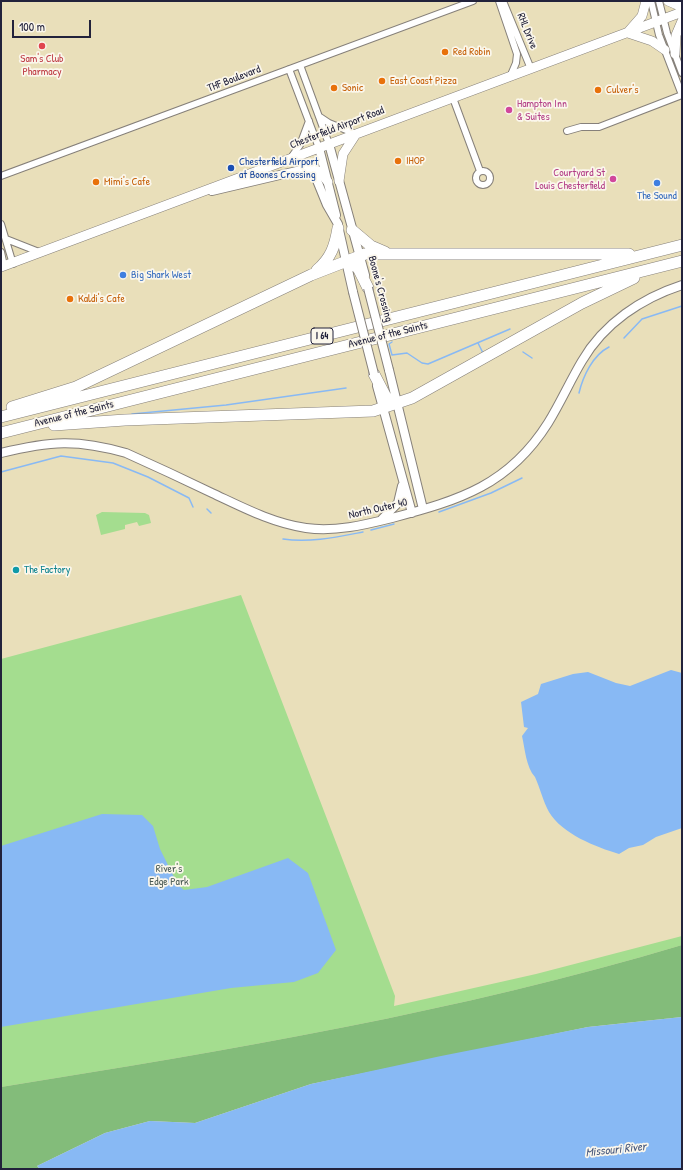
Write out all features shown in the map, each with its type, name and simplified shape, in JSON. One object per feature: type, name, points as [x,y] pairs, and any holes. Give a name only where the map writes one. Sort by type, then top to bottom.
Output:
[{"type":"highway","points":[[311,275],[325,264],[330,256],[334,248],[338,226]]},
{"type":"highway","points":[[352,230],[371,246],[387,253]]},
{"type":"highway","name":"Avenue of the Saints","points":[[1,417],[682,245]]},
{"type":"highway","points":[[1,412],[89,381],[311,275],[360,256],[387,253],[643,254]]},
{"type":"highway","points":[[345,261],[358,268],[368,288]]},
{"type":"highway","name":"Avenue of the Saints","points":[[1,433],[682,261]]},
{"type":"highway","points":[[26,427],[117,421],[373,411],[383,409],[398,404],[582,303],[656,267]]},
{"type":"highway","points":[[374,374],[386,397],[398,404]]},
{"type":"main road","points":[[646,1],[642,16],[628,33],[652,40],[665,50]]},
{"type":"main road","points":[[668,1],[682,7]]},
{"type":"main road","name":"Chesterfield Airport Road","points":[[8,264],[682,12]]},
{"type":"main road","points":[[675,54],[676,35],[682,21]]},
{"type":"main road","points":[[339,181],[343,154],[356,134]]},
{"type":"main road","points":[[290,159],[313,167],[320,172],[328,182]]},
{"type":"street","name":"THF Boulevard","points":[[1,176],[474,1]]},
{"type":"street","name":"RHL Drive","points":[[499,1],[517,54],[516,62],[510,77]]},
{"type":"street","name":"RHL Drive","points":[[503,1],[531,69]]},
{"type":"street","points":[[650,1],[675,54],[682,73]]},
{"type":"street","points":[[567,131],[582,127],[599,126],[682,95],[665,50],[660,21],[659,1]]},
{"type":"street","points":[[300,65],[329,144]]},
{"type":"street","points":[[289,69],[309,121],[328,182],[345,261],[383,409],[412,513]]},
{"type":"street","points":[[453,98],[480,171]]},
{"type":"street","points":[[320,117],[356,134]]},
{"type":"street","points":[[290,159],[302,140],[309,121]]},
{"type":"street","name":"Boone's Crossing","points":[[329,144],[360,256],[423,509]]},
{"type":"street","points":[[192,196],[301,170],[307,170],[316,178],[327,205],[338,226]]},
{"type":"street","points":[[1,224],[6,239],[8,264]]},
{"type":"street","points":[[6,239],[39,252]]},
{"type":"street","points":[[1,252],[8,264]]},
{"type":"street","name":"North Outer 40","points":[[1,454],[32,446],[56,442],[78,442],[102,446],[126,453],[266,518],[307,528],[344,528],[380,521],[412,513],[466,496],[489,483],[513,465],[537,440],[558,406],[583,359],[608,330],[634,306],[654,294],[682,285]]},
{"type":"street","points":[[380,521],[398,503],[402,491],[401,475]]},
{"type":"green space","points":[[102,512],[145,513],[149,515],[151,523],[139,526],[137,522],[125,525],[125,529],[101,535],[96,515]]},
{"type":"green space","name":"River's Edge Park","points":[[241,595],[395,996],[394,1006],[536,974],[682,936],[682,945],[598,969],[429,1010],[173,1059],[1,1087],[1,659]]},
{"type":"green space","points":[[682,945],[682,1017],[588,1027],[311,1084],[195,1123],[150,1121],[105,1133],[37,1166],[40,1169],[1,1169],[1,1087],[173,1059],[429,1010],[598,969]]},
{"type":"water","points":[[671,670],[682,673],[682,828],[656,837],[643,845],[629,848],[619,854],[600,848],[580,839],[562,827],[549,812],[532,773],[526,758],[522,736],[528,728],[524,727],[521,702],[538,694],[541,684],[573,674],[588,672],[616,683],[630,686]]},
{"type":"water","points":[[102,814],[142,815],[153,826],[160,849],[178,885],[184,890],[207,887],[288,858],[308,873],[336,950],[318,973],[294,982],[231,988],[1,1027],[1,846]]},
{"type":"water","name":"Missouri River","points":[[682,1017],[682,1169],[40,1169],[37,1166],[105,1133],[150,1121],[195,1123],[311,1084],[441,1056],[588,1027]]},
{"type":"waterway","points":[[624,338],[642,319],[682,306]]},
{"type":"waterway","points":[[392,342],[389,344],[392,355],[407,353],[422,363],[428,364],[510,329]]},
{"type":"waterway","points":[[478,343],[483,353]]},
{"type":"waterway","points":[[579,393],[586,373],[598,355],[609,347]]},
{"type":"waterway","points":[[523,352],[532,358]]},
{"type":"waterway","points":[[132,414],[226,405],[346,388]]},
{"type":"waterway","points":[[1,472],[61,456],[113,463],[148,477],[189,498],[193,507]]},
{"type":"waterway","points":[[439,512],[491,493],[522,478]]},
{"type":"waterway","points":[[207,509],[211,513]]},
{"type":"waterway","points":[[371,530],[394,524]]},
{"type":"waterway","points":[[283,539],[313,540],[363,532]]},
{"type":"place","name":"Sam's Club Pharmacy","points":[[42,46]]},
{"type":"place","name":"Red Robin","points":[[445,52]]},
{"type":"place","name":"East Coast Pizza","points":[[382,81]]},
{"type":"place","name":"Sonic","points":[[334,88]]},
{"type":"place","name":"Culver's","points":[[598,90]]},
{"type":"place","name":"Hampton Inn & Suites","points":[[509,110]]},
{"type":"place","name":"IHOP","points":[[398,161]]},
{"type":"place","name":"Chesterfield Airport at Boones Crossing","points":[[231,168]]},
{"type":"place","name":"Courtyard St Louis Chesterfield","points":[[613,179]]},
{"type":"place","name":"Mimi's Cafe","points":[[96,182]]},
{"type":"place","name":"The Sound","points":[[657,183]]},
{"type":"place","name":"Big Shark West","points":[[123,275]]},
{"type":"place","name":"Kaldi's Cafe","points":[[70,299]]},
{"type":"place","name":"The Factory","points":[[16,570]]}]
